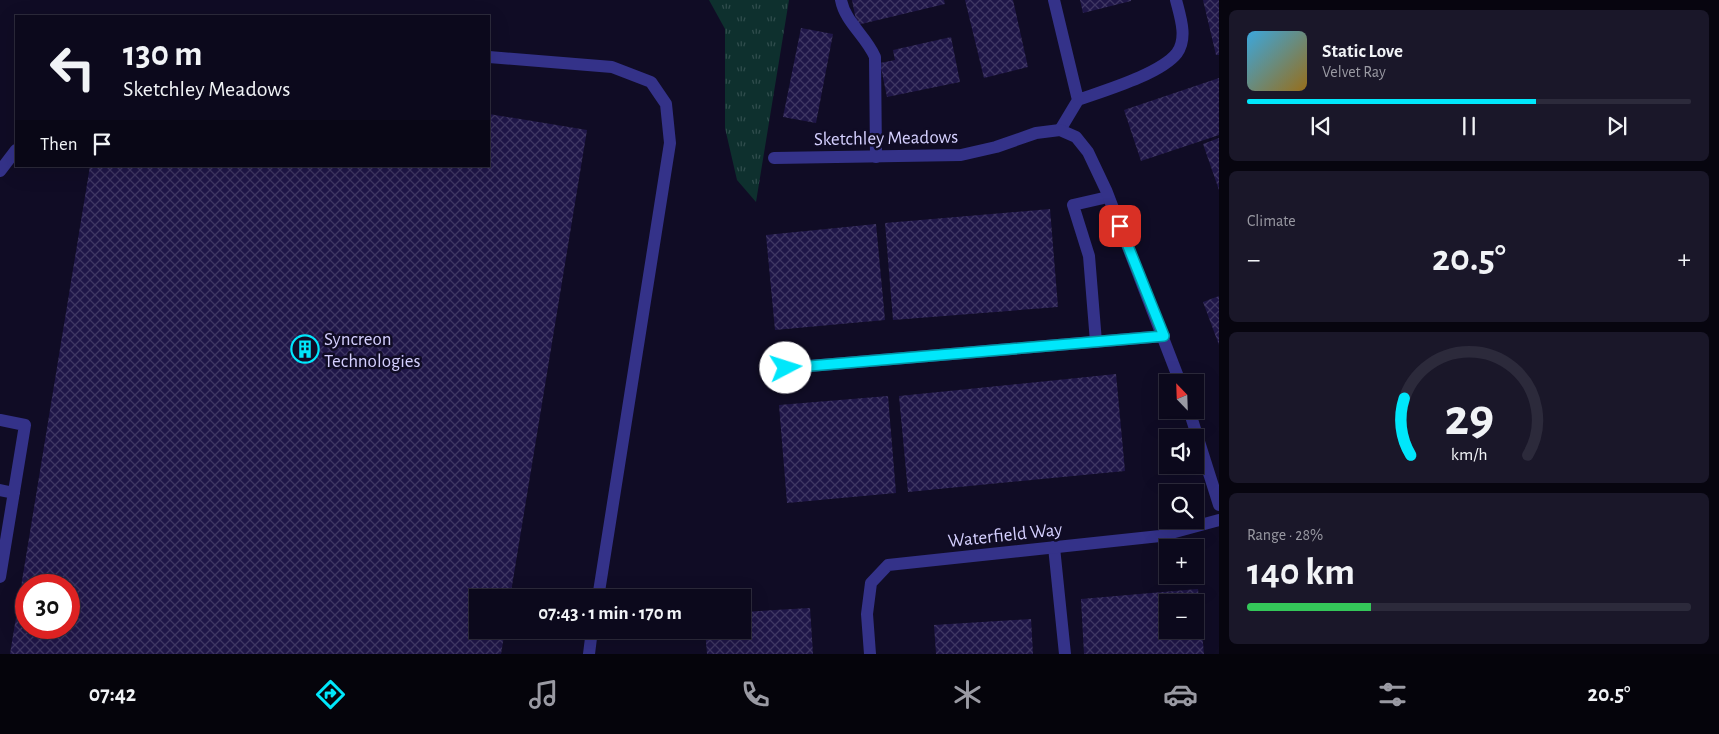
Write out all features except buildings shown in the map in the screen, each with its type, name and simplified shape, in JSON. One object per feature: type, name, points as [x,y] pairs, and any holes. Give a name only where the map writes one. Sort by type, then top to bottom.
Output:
[{"type":"street","points":[[841,0],[843,12],[870,44],[875,56],[876,157]]},
{"type":"street","points":[[1054,0],[1078,100]]},
{"type":"street","points":[[1176,0],[1183,28],[1177,52],[1156,69],[1078,100],[1060,130],[1076,137],[1088,152],[1164,336],[1177,374]]},
{"type":"street","points":[[490,57],[612,67],[650,82],[666,104],[670,143],[599,589]]},
{"type":"street","name":"Sketchley Meadows","points":[[774,158],[961,155],[996,147],[1036,133],[1060,130]]},
{"type":"street","points":[[0,170],[15,151]]},
{"type":"street","points":[[1096,342],[1089,256],[1073,204],[1108,197]]},
{"type":"street","points":[[786,368],[1164,336]]},
{"type":"street","points":[[1192,419],[1219,505]]},
{"type":"street","points":[[0,420],[25,425],[0,577]]},
{"type":"street","points":[[0,490],[14,493]]},
{"type":"street","name":"Waterfield Way","points":[[870,654],[867,614],[871,583],[888,565],[1160,536],[1219,520]]},
{"type":"street","points":[[1054,547],[1065,654]]},
{"type":"street","points":[[588,654],[590,639]]},
{"type":"green space","points":[[709,0],[789,0],[756,202],[737,180],[725,128],[725,29]]},
{"type":"place","name":"Syncreon Technologies","points":[[305,349]]},
{"type":"route","points":[[786,368],[1164,336],[1120,226]]}]
